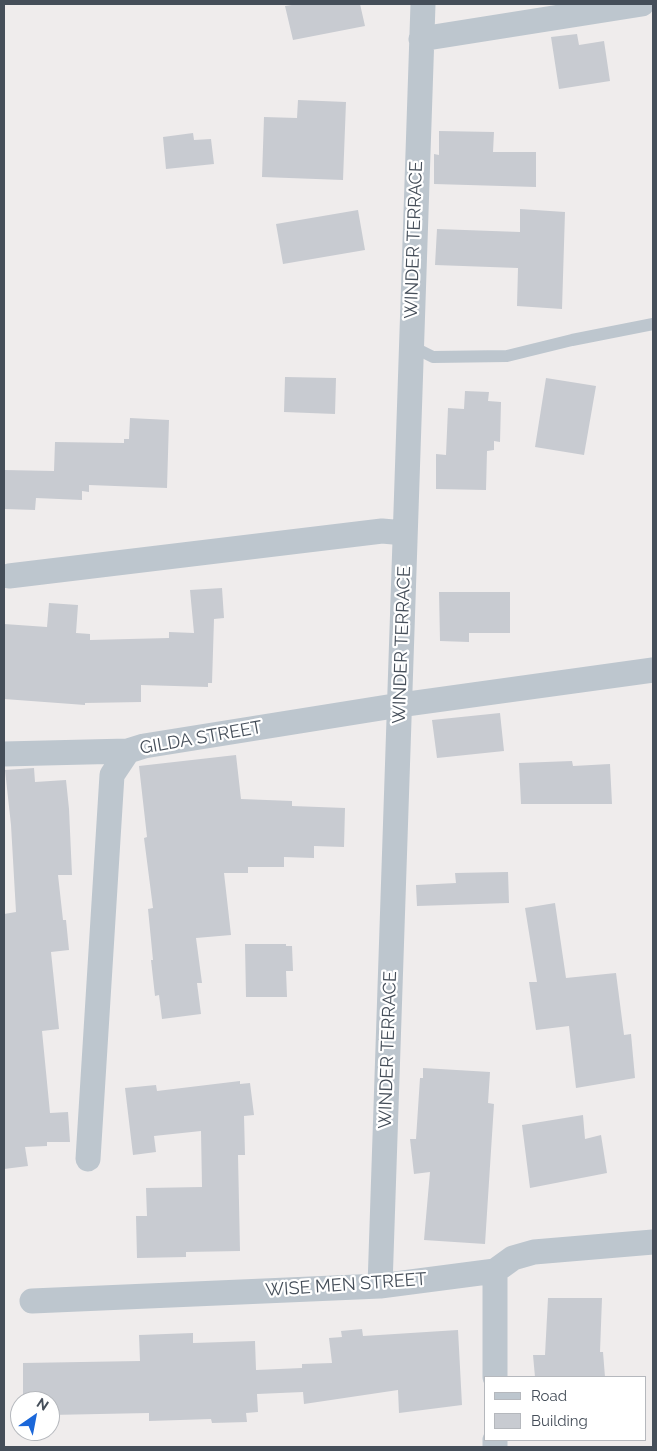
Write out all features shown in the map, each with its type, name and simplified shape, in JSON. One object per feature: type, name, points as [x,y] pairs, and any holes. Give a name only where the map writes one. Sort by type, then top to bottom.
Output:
[{"type":"street","name":"WINDER TERRACE","points":[[380,1286],[423,4]]},
{"type":"street","points":[[421,39],[642,4]]},
{"type":"street","points":[[9,576],[382,531],[405,534]]},
{"type":"street","name":"GILDA STREET","points":[[88,1159],[112,775],[128,751],[144,746],[400,705],[653,670]]},
{"type":"street","points":[[4,754],[128,751]]},
{"type":"street","name":"WISE MEN STREET","points":[[32,1301],[380,1286],[494,1271],[513,1258],[534,1252],[653,1242]]},
{"type":"street","points":[[494,1271],[495,1376]]},
{"type":"lane","points":[[411,346],[433,357],[506,356],[572,340],[653,324]]},
{"type":"building","points":[[299,4],[360,4],[365,26],[293,40],[285,6]]},
{"type":"building","points":[[577,34],[579,45],[604,41],[610,81],[559,89],[551,37]]},
{"type":"building","points":[[298,100],[346,102],[343,180],[262,177],[264,117],[297,118]]},
{"type":"building","points":[[439,131],[494,132],[493,152],[536,152],[536,187],[434,184],[434,154],[439,155]]},
{"type":"building","points":[[193,133],[194,140],[211,139],[214,164],[166,169],[163,137]]},
{"type":"building","points":[[520,209],[565,212],[562,309],[517,306],[518,268],[435,265],[437,229],[520,232]]},
{"type":"building","points":[[358,210],[365,250],[283,264],[276,224]]},
{"type":"building","points":[[285,377],[336,378],[335,414],[284,412]]},
{"type":"building","points":[[546,378],[596,386],[584,455],[535,447]]},
{"type":"building","points":[[465,391],[489,392],[488,401],[501,402],[500,442],[494,441],[494,450],[487,451],[486,490],[436,489],[436,454],[446,455],[448,408],[464,409]]},
{"type":"building","points":[[130,418],[169,420],[167,488],[89,485],[89,492],[82,491],[82,500],[36,498],[35,510],[5,509],[4,470],[54,471],[55,442],[124,443],[124,439],[129,439]]},
{"type":"building","points":[[222,588],[224,618],[214,619],[212,683],[208,683],[208,687],[141,685],[141,702],[85,703],[85,705],[4,699],[4,624],[47,627],[49,603],[78,605],[76,633],[90,634],[90,640],[169,638],[169,632],[194,633],[190,590]]},
{"type":"building","points":[[439,592],[510,592],[510,633],[469,633],[469,642],[440,641]]},
{"type":"building","points":[[500,713],[504,751],[437,758],[432,720]]},
{"type":"building","points":[[236,755],[241,799],[292,801],[292,806],[345,808],[344,847],[314,846],[314,858],[284,857],[284,867],[248,867],[248,873],[224,873],[231,935],[196,938],[202,983],[197,983],[201,1014],[162,1019],[159,995],[155,996],[151,960],[153,960],[148,909],[153,908],[144,838],[147,837],[139,766]]},
{"type":"building","points":[[572,761],[573,766],[610,764],[612,804],[521,804],[519,763]]},
{"type":"building","points":[[34,768],[35,782],[66,780],[69,809],[72,875],[58,875],[63,920],[66,920],[69,950],[51,952],[59,1029],[42,1031],[50,1113],[68,1112],[70,1142],[47,1142],[47,1146],[25,1147],[28,1166],[4,1169],[4,914],[16,912],[11,825],[5,770]]},
{"type":"building","points":[[508,872],[509,903],[417,906],[416,885],[456,883],[455,873]]},
{"type":"building","points":[[555,903],[566,978],[616,973],[624,1035],[631,1034],[635,1078],[576,1088],[569,1026],[536,1030],[529,982],[537,982],[525,908]]},
{"type":"building","points":[[245,944],[286,944],[286,946],[292,946],[293,971],[286,971],[287,997],[246,997]]},
{"type":"building","points":[[423,1068],[490,1072],[488,1103],[494,1104],[485,1244],[424,1240],[430,1172],[414,1174],[410,1139],[416,1139],[420,1078],[423,1078]]},
{"type":"building","points":[[240,1081],[240,1084],[250,1083],[254,1115],[244,1116],[245,1155],[238,1155],[240,1251],[186,1252],[186,1257],[137,1258],[136,1216],[147,1216],[146,1188],[202,1187],[201,1131],[154,1136],[156,1152],[133,1155],[125,1088],[156,1085],[157,1091]]},
{"type":"building","points":[[583,1115],[585,1139],[601,1135],[607,1173],[530,1188],[522,1125]]},
{"type":"building","points":[[548,1298],[602,1298],[600,1352],[603,1352],[605,1376],[535,1376],[533,1355],[545,1355]]},
{"type":"building","points":[[362,1329],[363,1336],[458,1330],[462,1405],[399,1413],[398,1390],[304,1404],[303,1392],[257,1394],[258,1412],[246,1413],[247,1422],[212,1423],[211,1419],[149,1421],[149,1413],[60,1415],[60,1391],[23,1391],[23,1363],[140,1361],[139,1335],[193,1333],[193,1343],[255,1341],[256,1370],[302,1368],[302,1364],[332,1363],[329,1338],[342,1337],[341,1331]]}]
